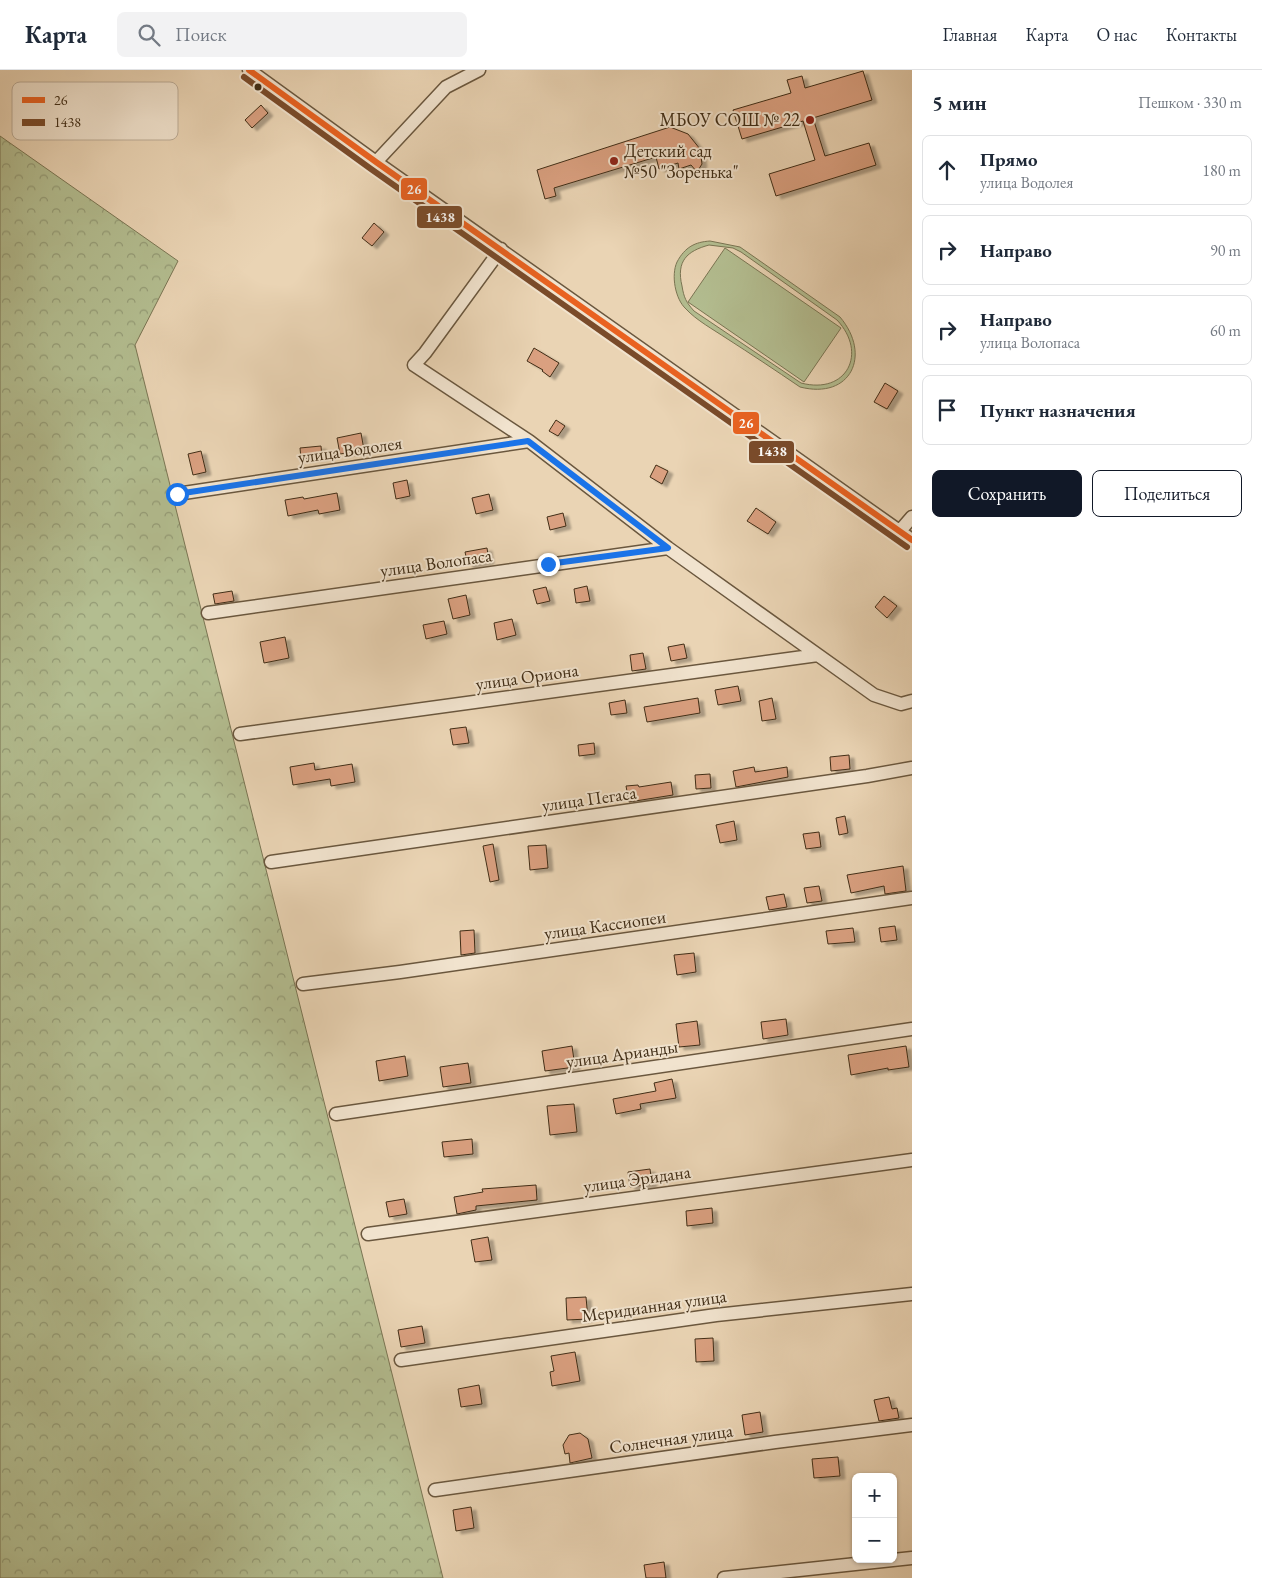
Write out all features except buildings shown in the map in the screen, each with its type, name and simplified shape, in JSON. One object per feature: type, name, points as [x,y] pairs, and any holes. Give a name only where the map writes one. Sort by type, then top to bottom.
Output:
[{"type":"street","points":[[249,70],[376,162],[912,540]]},
{"type":"street","points":[[376,162],[446,87],[479,70]]},
{"type":"street","points":[[501,249],[425,353],[414,365],[528,441],[668,548],[874,695],[901,704],[912,701]]},
{"type":"street","name":"улица Водолея","points":[[177,494],[528,441]]},
{"type":"street","points":[[899,532],[912,516]]},
{"type":"street","name":"улица Волопаса","points":[[208,613],[668,548]]},
{"type":"street","name":"улица Ориона","points":[[240,734],[818,655]]},
{"type":"street","name":"улица Пегаса","points":[[272,862],[912,768]]},
{"type":"street","name":"улица Кассиопеи","points":[[304,984],[400,972],[912,898]]},
{"type":"street","name":"улица Арианды","points":[[336,1114],[912,1029]]},
{"type":"street","name":"улица Эридана","points":[[368,1234],[912,1160]]},
{"type":"street","name":"Меридианная улица","points":[[401,1360],[716,1314],[912,1294]]},
{"type":"street","name":"Солнечная улица","points":[[435,1490],[775,1442],[912,1425]]},
{"type":"street","points":[[724,1578],[912,1558]]},
{"type":"green space","points":[[0,136],[178,261],[135,345],[443,1578],[0,1578]]},
{"type":"green space","points":[[710,241],[740,247],[840,317],[850,331],[855,359],[851,371],[844,381],[832,387],[818,389],[800,387],[705,325],[682,305],[675,287],[675,267],[687,249],[695,244]],"holes":[[[709,245],[733,248],[837,320],[846,333],[851,345],[851,358],[848,368],[841,377],[830,383],[817,385],[801,383],[691,308],[685,297],[681,277],[682,264],[685,258],[695,250]]]},
{"type":"green space","points":[[725,248],[841,328],[804,382],[688,302]]},
{"type":"transit line","name":"26","points":[[249,70],[376,162],[912,540]]},
{"type":"transit line","name":"1438","points":[[244,77],[371,169],[907,547]]},
{"type":"place","name":"МБОУ СОШ № 22","points":[[810,120]]},
{"type":"place","name":"Детский сад №50 \"Зоренька\"","points":[[614,161]]},
{"type":"route","points":[[177,494],[528,441],[668,548],[548,564]]}]
